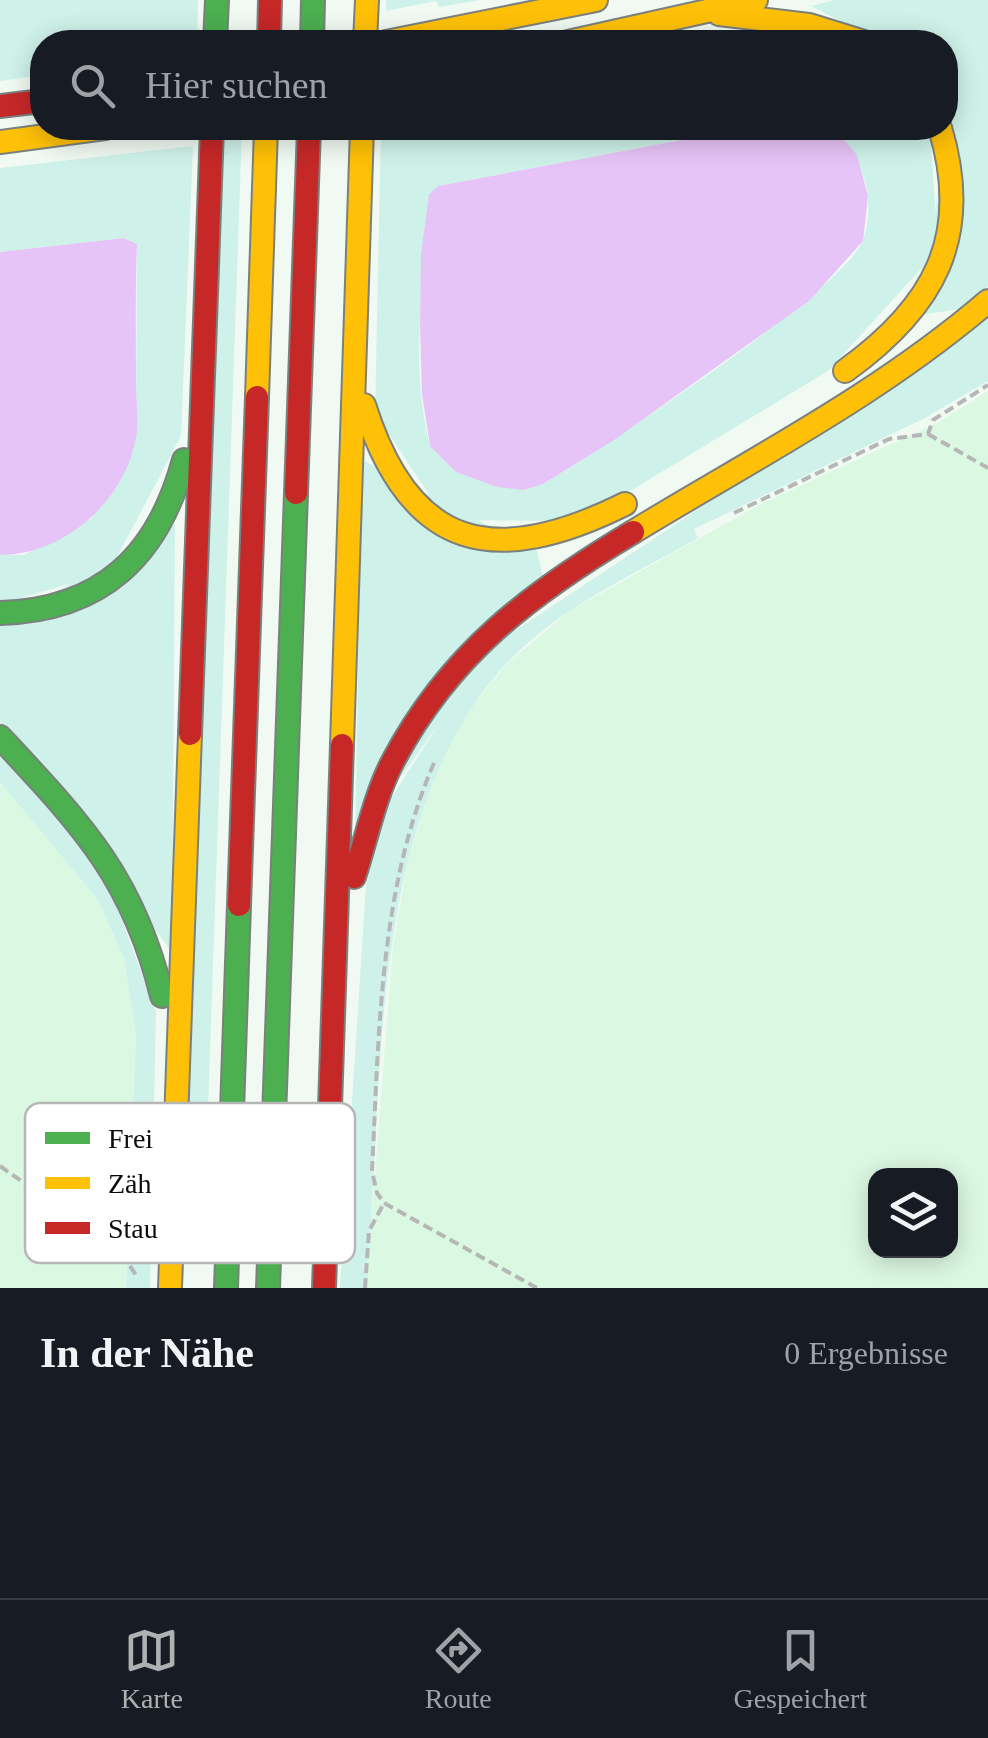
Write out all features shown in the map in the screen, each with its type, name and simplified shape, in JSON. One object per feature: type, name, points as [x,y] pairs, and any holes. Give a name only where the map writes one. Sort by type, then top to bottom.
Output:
[{"type":"highway","points":[[216,30],[217,0]]},
{"type":"highway","points":[[269,30],[270,0]]},
{"type":"highway","points":[[312,30],[313,0]]},
{"type":"highway","points":[[366,30],[367,0]]},
{"type":"highway","points":[[447,30],[596,0]]},
{"type":"highway","points":[[625,30],[756,0]]},
{"type":"highway","points":[[706,13],[809,24],[827,30]]},
{"type":"highway","points":[[0,106],[30,102]]},
{"type":"highway","points":[[0,142],[30,138]]},
{"type":"highway","points":[[175,1103],[212,140]]},
{"type":"highway","points":[[232,1103],[266,140]]},
{"type":"highway","points":[[275,1103],[309,140]]},
{"type":"highway","points":[[330,1103],[362,140]]},
{"type":"highway","points":[[820,386],[870,356],[898,330],[939,274],[956,206],[952,160],[944,140]]},
{"type":"highway","points":[[336,943],[392,764],[432,697],[484,636],[558,577],[885,379],[988,301]]},
{"type":"highway","points":[[354,363],[381,460],[404,497],[449,531],[503,544],[554,536],[601,518],[652,488]]},
{"type":"highway","points":[[0,613],[62,605],[110,582],[134,563],[170,508],[202,394]]},
{"type":"highway","points":[[0,738],[108,858],[125,884],[150,940],[176,1078]]},
{"type":"highway","points":[[170,1288],[171,1263]]},
{"type":"highway","points":[[226,1288],[227,1263]]},
{"type":"highway","points":[[268,1288],[269,1263]]},
{"type":"highway","points":[[324,1288],[325,1263]]},
{"type":"path","points":[[928,434],[933,420],[988,385]]},
{"type":"path","points":[[722,520],[889,439],[928,434],[988,468]]},
{"type":"path","points":[[440,750],[408,850],[381,982],[372,1171],[376,1193],[384,1203],[538,1288]]},
{"type":"path","points":[[0,1166],[25,1184]]},
{"type":"path","points":[[365,1288],[369,1231],[384,1203]]},
{"type":"path","points":[[128,1263],[138,1278]]},
{"type":"path","points":[[138,1263],[138,1288]]},
{"type":"green space","points":[[988,391],[988,1288],[366,1288],[393,945],[408,861],[440,760],[468,711],[509,662],[571,610],[759,505],[939,422]]},
{"type":"green space","points":[[0,782],[98,900],[124,958],[136,1035],[133,1103],[25,1103],[25,1263],[127,1263],[126,1288],[0,1288]]},
{"type":"shaded area","points":[[0,0],[198,0],[197,30],[30,30],[30,77],[0,81]]},
{"type":"shaded area","points":[[386,0],[480,0],[439,7],[436,1],[386,11]]},
{"type":"shaded area","points":[[835,0],[988,0],[988,286],[968,308],[925,314],[943,140],[958,140],[958,30],[858,30],[811,6]]},
{"type":"shaded area","points":[[220,140],[242,140],[208,1103],[186,1103]]},
{"type":"shaded area","points":[[381,140],[681,140],[438,186],[429,194],[419,352],[430,446],[543,484],[717,368],[814,294],[847,263],[863,240],[868,209],[864,177],[842,140],[931,140],[938,250],[828,371],[575,521],[446,520],[375,413]]},
{"type":"shaded area","points":[[681,140],[844,140],[857,155],[868,196],[863,241],[809,301],[614,440],[543,484],[524,490],[497,487],[456,472],[430,446],[422,394],[421,255],[429,194],[438,186]]},
{"type":"shaded area","points":[[193,146],[181,436],[109,572],[0,604],[0,555],[24,555],[91,519],[124,471],[136,438],[137,245],[124,238],[0,252],[0,168]]},
{"type":"shaded area","points":[[124,238],[137,244],[137,425],[129,461],[105,503],[68,535],[24,553],[0,555],[0,252]]},
{"type":"shaded area","points":[[988,317],[988,381],[925,418],[694,529],[698,538],[598,593],[528,642],[461,724],[428,796],[405,875],[390,958],[366,1288],[340,1288],[342,1263],[355,1263],[355,1103],[352,1103],[366,885],[387,805],[486,650]]},
{"type":"shaded area","points":[[362,460],[537,551],[543,578],[355,841]]},
{"type":"shaded area","points":[[175,524],[172,952],[0,722],[0,623]]},
{"type":"shaded area","points":[[0,751],[101,864],[156,1012],[154,1103],[133,1103],[136,1035],[124,958],[98,900],[0,782]]},
{"type":"shaded area","points":[[127,1263],[151,1263],[150,1288],[126,1288]]},
{"type":"traffic: fast","points":[[216,30],[217,0]]},
{"type":"traffic: fast","points":[[312,30],[313,0]]},
{"type":"traffic: fast","points":[[0,613],[36,610],[68,601],[96,589],[120,571],[159,524],[184,460]]},
{"type":"traffic: fast","points":[[275,1103],[296,493]]},
{"type":"traffic: fast","points":[[0,737],[100,854],[136,918],[162,996]]},
{"type":"traffic: fast","points":[[232,1103],[239,905]]},
{"type":"traffic: fast","points":[[226,1288],[227,1263]]},
{"type":"traffic: fast","points":[[268,1288],[269,1263]]},
{"type":"traffic: slow","points":[[366,30],[367,0]]},
{"type":"traffic: slow","points":[[446,30],[596,0]]},
{"type":"traffic: slow","points":[[622,30],[756,0]]},
{"type":"traffic: slow","points":[[719,14],[825,30]]},
{"type":"traffic: slow","points":[[0,142],[30,138]]},
{"type":"traffic: slow","points":[[257,397],[266,140]]},
{"type":"traffic: slow","points":[[342,745],[362,140]]},
{"type":"traffic: slow","points":[[845,371],[902,321],[923,295],[938,266],[948,236],[952,203],[943,140]]},
{"type":"traffic: slow","points":[[633,532],[860,395],[988,301]]},
{"type":"traffic: slow","points":[[364,405],[383,454],[406,491],[432,518],[463,534],[497,540],[535,536],[578,524],[625,504]]},
{"type":"traffic: slow","points":[[177,1103],[190,734]]},
{"type":"traffic: slow","points":[[170,1288],[171,1263]]},
{"type":"traffic: jam","points":[[269,30],[270,0]]},
{"type":"traffic: jam","points":[[0,106],[30,102]]},
{"type":"traffic: jam","points":[[190,734],[212,140]]},
{"type":"traffic: jam","points":[[296,493],[309,140]]},
{"type":"traffic: jam","points":[[239,905],[257,397]]},
{"type":"traffic: jam","points":[[354,877],[387,774],[440,688],[467,657],[527,603],[633,532]]},
{"type":"traffic: jam","points":[[330,1103],[342,745]]},
{"type":"traffic: jam","points":[[324,1288],[325,1263]]}]
